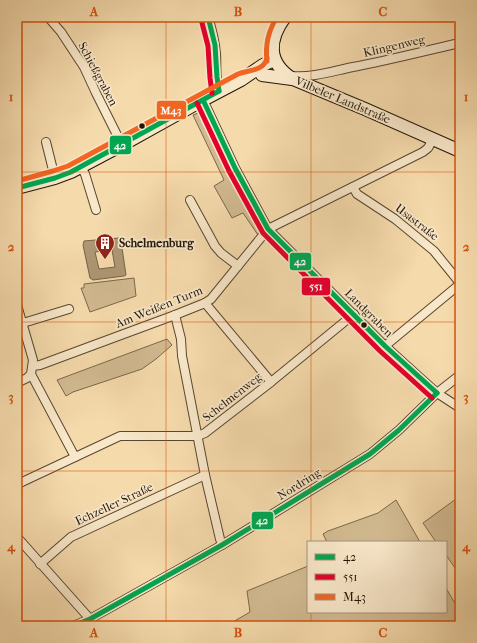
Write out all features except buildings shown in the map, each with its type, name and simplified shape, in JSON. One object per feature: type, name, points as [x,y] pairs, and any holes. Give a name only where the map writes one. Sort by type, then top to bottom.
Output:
[{"type":"street","name":"Schießgraben","points":[[48,17],[61,32],[84,67],[122,145]]},
{"type":"street","points":[[208,17],[216,52],[217,84],[219,91]]},
{"type":"street","points":[[262,75],[272,67],[274,60],[273,49],[275,38],[278,28],[285,17]]},
{"type":"street","name":"Klingenweg","points":[[290,78],[333,72],[460,43]]},
{"type":"street","points":[[17,188],[55,178],[82,167],[241,80],[263,65],[274,60]]},
{"type":"street","name":"Vilbeler Landstraße","points":[[274,60],[290,78],[460,150]]},
{"type":"street","name":"Klingenweg","points":[[319,90],[318,85],[324,75],[333,72]]},
{"type":"street","points":[[241,80],[262,75],[290,78]]},
{"type":"street","name":"Landgraben","points":[[203,100],[235,168],[268,229],[385,346],[437,393],[460,408]]},
{"type":"street","name":"Am Weißen Turm","points":[[17,383],[26,378],[32,370],[40,365],[175,315],[205,302],[211,298],[268,229],[423,152],[428,148],[433,139]]},
{"type":"street","points":[[46,142],[55,178]]},
{"type":"street","points":[[82,167],[96,210]]},
{"type":"street","name":"Usastraße","points":[[353,187],[357,194],[395,219],[434,250],[460,283]]},
{"type":"street","points":[[190,200],[215,246],[221,253],[238,266]]},
{"type":"street","points":[[385,346],[460,283]]},
{"type":"street","points":[[205,302],[271,382]]},
{"type":"street","points":[[17,305],[33,360],[32,370],[75,457]]},
{"type":"street","points":[[23,324],[69,309]]},
{"type":"street","name":"Schelmenweg","points":[[17,485],[120,436],[198,436],[205,433],[271,382],[354,314]]},
{"type":"street","points":[[175,315],[181,339],[182,356],[205,475],[222,545]]},
{"type":"street","name":"Nordring","points":[[73,626],[90,619],[222,545],[373,453],[437,393],[460,375]]},
{"type":"street","name":"Echzeller Straße","points":[[40,564],[71,537],[205,475]]},
{"type":"street","points":[[17,537],[90,619]]},
{"type":"shaded area","points":[[198,113],[206,113],[240,187],[264,229],[258,235],[243,213],[232,218],[214,186],[224,180],[193,115]]},
{"type":"shaded area","points":[[119,238],[121,241],[126,275],[93,280],[90,278],[83,245],[84,241]],"holes":[[[112,250],[115,267],[99,269],[95,252]]]},
{"type":"shaded area","points":[[134,278],[136,296],[90,312],[81,288],[84,288],[84,284]]},
{"type":"shaded area","points":[[167,339],[172,345],[142,369],[73,392],[66,396],[57,380]]},
{"type":"shaded area","points":[[460,496],[460,575],[447,556],[447,541],[435,541],[423,523]]},
{"type":"shaded area","points":[[396,500],[419,541],[326,541],[323,534],[328,531],[378,513]]},
{"type":"shaded area","points":[[307,566],[307,613],[447,613],[447,590],[460,612],[460,626],[226,626],[250,612],[247,591]]},
{"type":"transit line","name":"42","points":[[208,17],[215,45],[219,91]]},
{"type":"transit line","name":"M43","points":[[267,61],[266,49],[268,38],[277,17]]},
{"type":"transit line","name":"551","points":[[201,19],[208,46],[212,93]]},
{"type":"transit line","name":"M43","points":[[17,181],[68,166],[238,74],[259,68],[263,65],[267,58]]},
{"type":"transit line","name":"42","points":[[17,188],[55,178],[71,172],[219,91]]},
{"type":"transit line","name":"42","points":[[203,100],[235,168],[268,229],[385,346],[437,393]]},
{"type":"transit line","name":"551","points":[[197,103],[229,171],[263,233],[380,351],[432,398]]},
{"type":"transit line","name":"42","points":[[73,626],[90,619],[222,545],[370,454],[399,430],[437,393]]},
{"type":"place","name":"Schelmenburg","points":[[105,260]]}]
